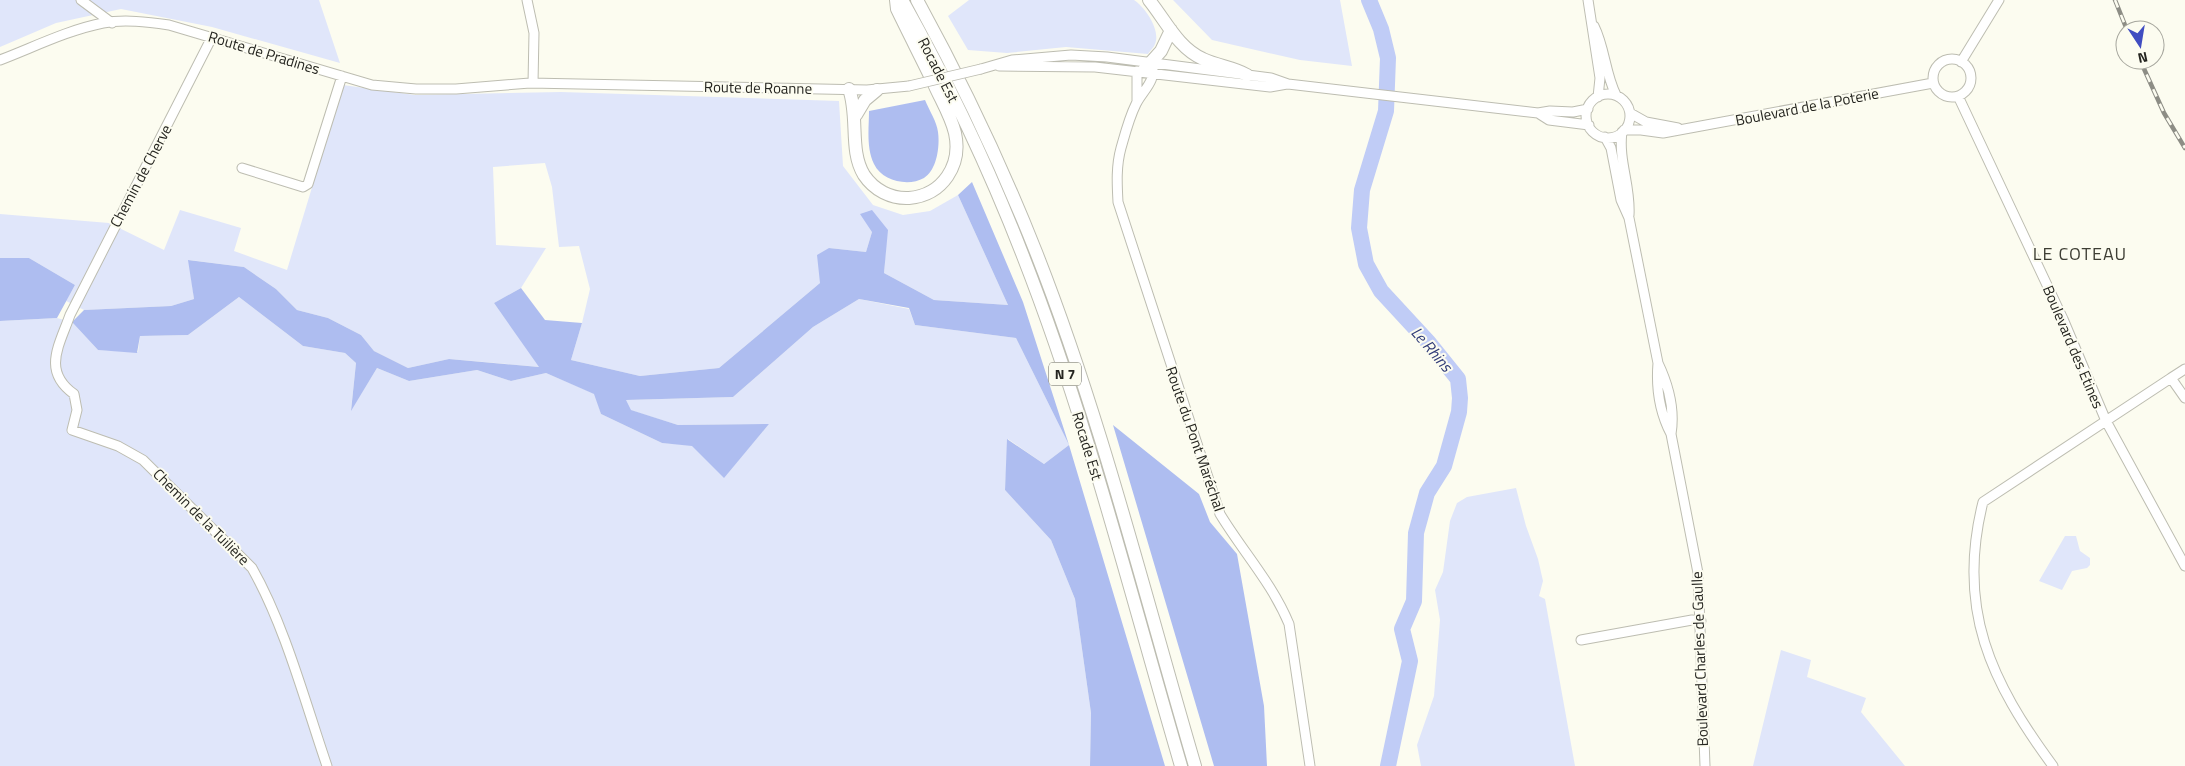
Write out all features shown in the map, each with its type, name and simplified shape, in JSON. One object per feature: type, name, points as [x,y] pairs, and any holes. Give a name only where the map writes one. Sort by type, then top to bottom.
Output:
[{"type":"highway","points":[[850,90],[856,115],[856,143],[859,164],[865,175],[882,192],[907,198],[918,197],[938,187],[952,170],[956,158],[955,133],[944,105],[897,9],[896,0]]},
{"type":"highway","name":"Rocade Est","points":[[902,0],[986,167],[1023,256],[1081,425],[1181,766]]},
{"type":"highway","name":"Rocade Est","points":[[917,0],[951,62],[998,164],[1036,252],[1058,312],[1095,423],[1195,766]]},
{"type":"highway","points":[[1149,0],[1170,30],[1194,54],[1216,64],[1233,67],[1246,75]]},
{"type":"highway","points":[[1146,68],[1168,40],[1170,30]]},
{"type":"highway","points":[[856,115],[865,100],[877,90]]},
{"type":"street","points":[[80,0],[112,23]]},
{"type":"street","points":[[527,0],[534,33],[534,83]]},
{"type":"street","points":[[1588,0],[1593,23],[1601,41],[1608,77],[1616,95],[1626,103],[1630,113],[1629,122],[1623,131],[1616,136],[1605,137],[1597,134],[1589,125],[1588,109]]},
{"type":"street","points":[[1962,62],[1999,0]]},
{"type":"street","name":"Route de Pradines","points":[[0,60],[75,31],[112,23],[142,21],[169,25],[372,85],[416,89],[456,89],[534,83]]},
{"type":"street","points":[[997,66],[1146,68],[1246,75],[1271,78],[1288,84],[1538,114],[1550,111],[1573,112],[1588,109],[1598,97],[1600,78],[1593,42],[1593,23]]},
{"type":"street","name":"Chemin de Cherve","points":[[70,315],[212,37]]},
{"type":"street","points":[[997,66],[1012,60],[1071,55],[1270,87],[1288,84]]},
{"type":"street","points":[[1952,59],[1962,62],[1971,77],[1968,88],[1958,96],[1946,96],[1940,93],[1933,83],[1934,70],[1942,61],[1952,59]]},
{"type":"street","name":"Route de Roanne","points":[[534,83],[877,90],[909,86],[997,66]]},
{"type":"street","name":"Route du Pont Maréchal","points":[[1146,68],[1137,102],[1120,149],[1117,171],[1118,202],[1220,514],[1236,540],[1266,580],[1281,604],[1289,624],[1310,766]]},
{"type":"street","name":"Route du Pont Maréchal","points":[[1137,102],[1144,94],[1146,68]]},
{"type":"street","points":[[242,168],[294,186],[303,188],[308,184],[342,76]]},
{"type":"street","name":"Boulevard de la Poterie","points":[[1623,131],[1641,130],[1663,133],[1933,83]]},
{"type":"street","points":[[1598,97],[1609,94],[1616,95]]},
{"type":"street","name":"Boulevard des Etines","points":[[1958,96],[2063,319],[2106,421],[2185,566]]},
{"type":"street","name":"Boulevard de la Poterie","points":[[1630,113],[1646,122],[1681,129]]},
{"type":"street","points":[[1538,114],[1549,120],[1589,125]]},
{"type":"street","name":"Boulevard Charles de Gaulle","points":[[1623,131],[1621,150],[1630,199],[1629,218]]},
{"type":"street","name":"Boulevard Charles de Gaulle","points":[[1605,137],[1611,148],[1621,200],[1629,218],[1658,362],[1656,380],[1664,421],[1671,434],[1698,573],[1705,766]]},
{"type":"street","name":"Chemin de la Tuilière","points":[[70,315],[59,344],[55,365],[56,376],[64,387],[74,394],[77,410],[72,430],[118,446],[143,460],[252,568],[264,588],[278,624],[327,766]]},
{"type":"street","points":[[2053,766],[2004,692],[1980,629],[1975,603],[1973,569],[1977,524],[1983,502],[2185,369]]},
{"type":"street","points":[[2171,378],[2185,398]]},
{"type":"street","points":[[1581,640],[1692,620],[1701,621]]},
{"type":"shaded area","points":[[0,0],[319,0],[340,63],[212,27],[121,9],[56,23],[0,47]]},
{"type":"shaded area","points":[[969,0],[1134,0],[1151,19],[1156,32],[1156,38],[1148,54],[1066,47],[1007,53],[968,50],[948,16]]},
{"type":"shaded area","points":[[1173,0],[1340,0],[1352,66],[1300,60],[1212,40]]},
{"type":"shaded area","points":[[343,85],[415,95],[561,92],[839,101],[843,166],[873,205],[903,215],[930,211],[958,195],[1008,305],[934,300],[884,273],[887,230],[872,232],[866,252],[829,248],[820,283],[719,368],[640,376],[571,360],[590,289],[579,246],[559,247],[552,187],[545,163],[493,167],[496,245],[546,248],[521,288],[494,303],[540,367],[449,359],[408,368],[374,351],[361,335],[328,318],[297,310],[276,289],[244,267],[189,260],[194,299],[171,306],[84,310],[66,301],[75,285],[29,258],[0,258],[0,214],[109,223],[164,250],[180,210],[241,228],[234,251],[287,270]]},
{"type":"shaded area","points":[[925,100],[935,120],[938,132],[938,151],[935,164],[924,178],[918,181],[896,181],[883,175],[871,158],[868,138],[869,111]]},
{"type":"shaded area","points":[[972,182],[1023,302],[1069,445],[1016,338],[915,325],[909,308],[859,299],[813,327],[733,397],[626,400],[631,410],[678,425],[769,424],[724,478],[692,446],[662,443],[601,414],[594,394],[546,373],[511,381],[477,370],[409,381],[377,368],[351,411],[356,363],[345,353],[303,346],[239,297],[188,335],[140,336],[137,353],[98,350],[72,322],[84,310],[171,306],[194,299],[188,260],[244,267],[276,289],[297,310],[328,318],[361,335],[374,351],[408,368],[449,359],[539,367],[494,303],[521,288],[545,320],[582,323],[571,360],[640,376],[719,368],[820,283],[817,255],[829,248],[866,252],[872,232],[860,214],[872,210],[888,230],[884,273],[934,300],[1008,305],[958,195]]},
{"type":"shaded area","points":[[0,258],[29,258],[75,285],[57,318],[0,321]]},
{"type":"shaded area","points":[[239,297],[303,346],[345,353],[356,363],[351,410],[377,368],[409,381],[477,370],[511,381],[546,373],[595,394],[601,414],[662,443],[692,445],[724,477],[769,424],[678,425],[630,410],[625,400],[733,397],[813,327],[859,299],[909,309],[915,325],[1016,338],[1069,445],[1044,464],[1008,439],[1005,490],[1051,540],[1075,599],[1091,713],[1090,766],[0,766],[0,321],[57,318],[72,322],[98,350],[138,352],[140,336],[188,335]]},
{"type":"shaded area","points":[[1113,425],[1199,494],[1210,522],[1237,554],[1264,706],[1267,766],[1214,766]]},
{"type":"shaded area","points":[[1007,439],[1044,464],[1069,445],[1165,766],[1090,766],[1091,713],[1075,599],[1051,540],[1005,490]]},
{"type":"shaded area","points":[[1516,488],[1543,581],[1539,596],[1545,599],[1575,766],[1421,766],[1417,745],[1434,696],[1440,620],[1435,590],[1443,572],[1450,521],[1457,503],[1467,497]]},
{"type":"shaded area","points":[[2065,536],[2076,536],[2080,551],[2090,558],[2090,565],[2087,568],[2072,571],[2062,590],[2039,581]]},
{"type":"shaded area","points":[[1781,650],[1811,660],[1807,677],[1866,698],[1861,712],[1905,766],[1753,766]]},
{"type":"waterway","name":"Le Rhins","points":[[1369,0],[1381,29],[1388,58],[1386,111],[1362,190],[1359,228],[1366,264],[1381,291],[1429,343],[1458,379],[1460,398],[1459,412],[1444,466],[1427,493],[1416,533],[1414,601],[1402,629],[1410,661],[1388,766]]},
{"type":"railway","points":[[2115,0],[2123,20]]},
{"type":"railway","points":[[2145,70],[2164,113],[2185,148]]},
{"type":"district","name":"LE COTEAU","points":[[2080,254]]}]
